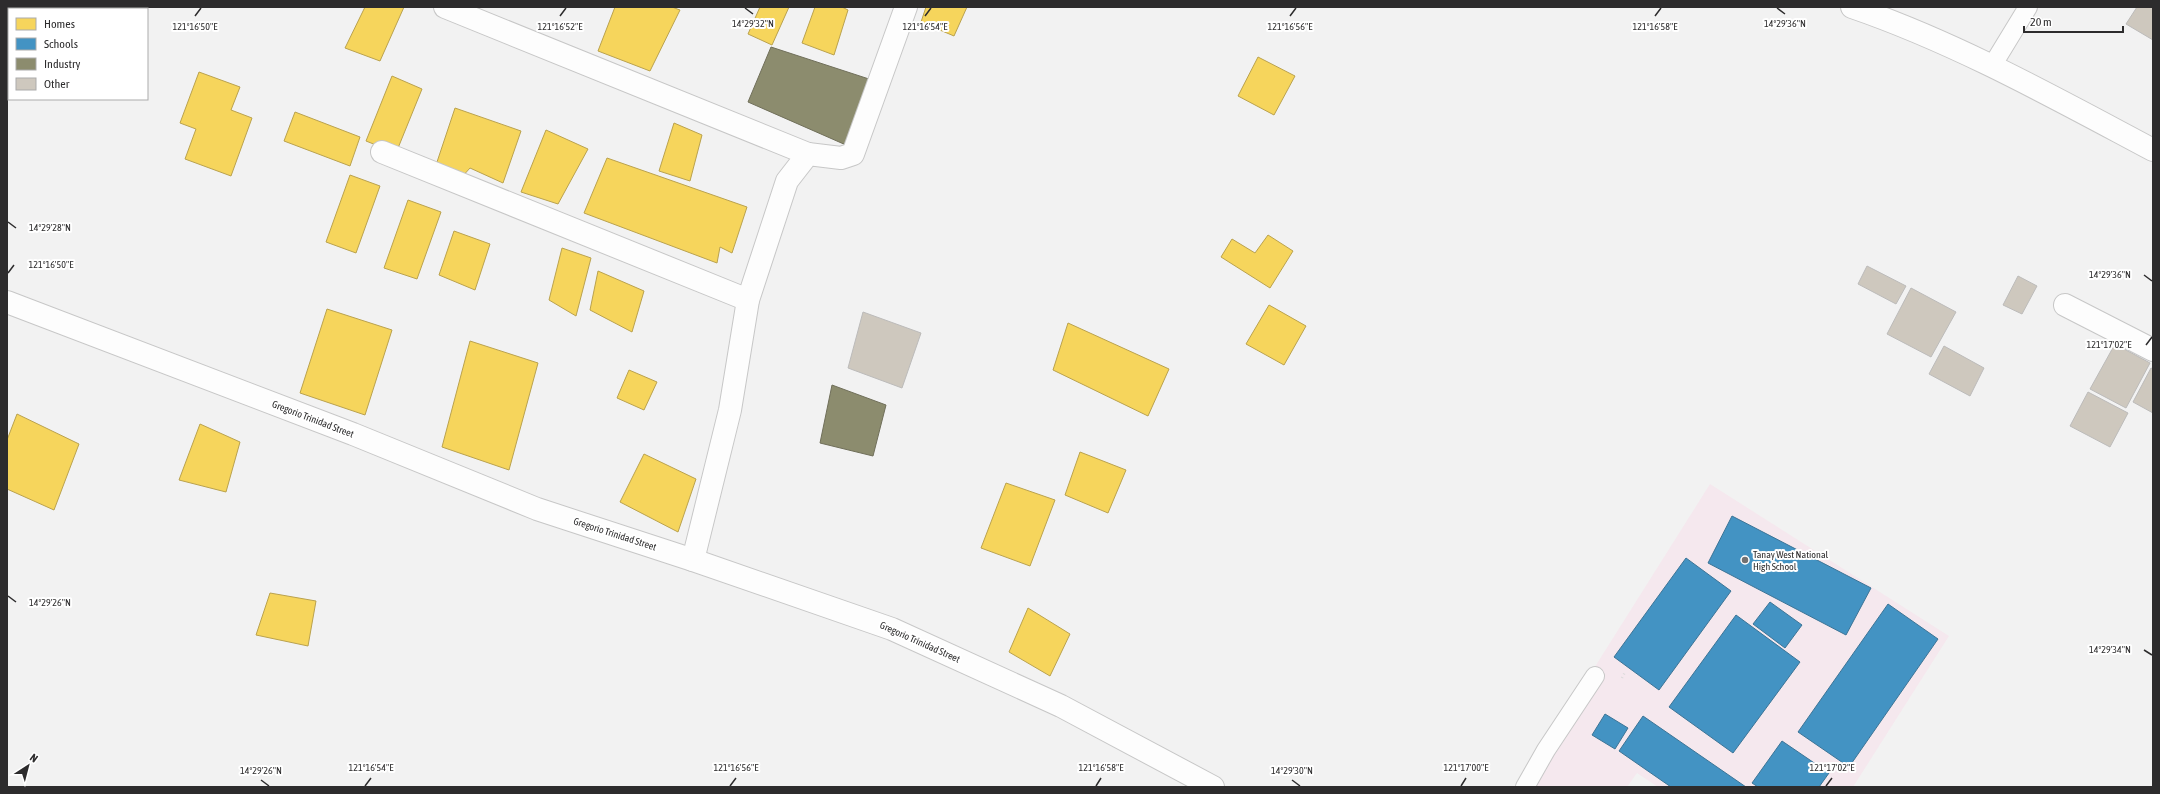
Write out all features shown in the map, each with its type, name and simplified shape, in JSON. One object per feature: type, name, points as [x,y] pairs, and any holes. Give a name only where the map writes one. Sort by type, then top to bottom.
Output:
[{"type":"street","points":[[445,7],[808,154],[841,158],[853,154],[906,7]]},
{"type":"street","points":[[1852,7],[1878,16],[1992,66],[2153,150]]},
{"type":"street","points":[[382,152],[748,300]]},
{"type":"street","points":[[693,560],[730,410],[748,300],[787,181],[808,154]]},
{"type":"street","name":"Gregorio Trinidad Street","points":[[7,302],[353,434],[537,509],[693,560],[892,629],[1061,706],[1213,787]]},
{"type":"street","points":[[2065,306],[2153,350]]},
{"type":"lane","points":[[1992,66],[2028,7]]},
{"type":"lane","points":[[1525,787],[1546,750],[1595,676]]},
{"type":"shaded area","name":"Tanay West National High School","points":[[1710,484],[1949,636],[1853,787],[1658,787],[1637,773],[1627,787],[1533,787],[1523,781]]},
{"type":"building: Homes","points":[[365,7],[404,7],[380,61],[345,48]]},
{"type":"building: Homes","points":[[615,7],[672,7],[680,10],[650,71],[598,51]]},
{"type":"building: Homes","points":[[760,7],[789,7],[772,45],[748,34]]},
{"type":"building: Homes","points":[[815,7],[842,7],[848,10],[834,55],[802,43]]},
{"type":"building: Homes","points":[[926,7],[967,7],[954,36],[921,22]]},
{"type":"building: Homes","points":[[1258,57],[1295,76],[1274,115],[1238,96]]},
{"type":"building: Homes","points":[[199,72],[240,87],[231,110],[252,118],[231,176],[185,159],[196,129],[180,123]]},
{"type":"building: Homes","points":[[392,76],[422,89],[396,153],[366,141]]},
{"type":"building: Homes","points":[[455,108],[521,131],[503,183],[470,168],[461,178],[435,168]]},
{"type":"building: Homes","points":[[295,112],[360,137],[350,166],[284,141]]},
{"type":"building: Homes","points":[[674,123],[702,135],[690,181],[659,171]]},
{"type":"building: Homes","points":[[546,130],[588,149],[558,204],[521,192]]},
{"type":"building: Homes","points":[[607,158],[747,207],[732,253],[720,247],[717,263],[584,213]]},
{"type":"building: Homes","points":[[350,175],[380,186],[356,253],[326,242]]},
{"type":"building: Homes","points":[[408,200],[441,212],[417,279],[384,268]]},
{"type":"building: Homes","points":[[454,231],[490,244],[475,290],[439,275]]},
{"type":"building: Homes","points":[[1268,235],[1293,251],[1270,288],[1221,257],[1232,239],[1255,253]]},
{"type":"building: Homes","points":[[562,248],[591,258],[576,316],[549,300]]},
{"type":"building: Homes","points":[[598,271],[644,291],[632,332],[590,310]]},
{"type":"building: Homes","points":[[1269,305],[1306,326],[1284,365],[1246,344]]},
{"type":"building: Homes","points":[[327,309],[392,330],[365,415],[300,393]]},
{"type":"building: Homes","points":[[1068,323],[1169,369],[1148,416],[1053,370]]},
{"type":"building: Homes","points":[[470,341],[538,363],[509,470],[442,447]]},
{"type":"building: Homes","points":[[629,370],[657,382],[644,410],[617,398]]},
{"type":"building: Homes","points":[[17,414],[79,444],[54,510],[7,489],[7,440]]},
{"type":"building: Homes","points":[[200,424],[240,442],[226,492],[179,480]]},
{"type":"building: Homes","points":[[1080,452],[1126,470],[1108,513],[1065,495]]},
{"type":"building: Homes","points":[[644,454],[696,479],[678,532],[620,502]]},
{"type":"building: Homes","points":[[1006,483],[1055,500],[1030,566],[981,548]]},
{"type":"building: Homes","points":[[270,593],[316,601],[308,646],[256,635]]},
{"type":"building: Homes","points":[[1028,608],[1070,634],[1050,676],[1009,652]]},
{"type":"building: Schools","points":[[1732,516],[1871,588],[1846,635],[1708,563]]},
{"type":"building: Schools","points":[[1686,558],[1731,591],[1659,690],[1614,657]]},
{"type":"building: Schools","points":[[1770,602],[1802,625],[1785,648],[1753,624]]},
{"type":"building: Schools","points":[[1888,604],[1938,639],[1849,767],[1798,732]]},
{"type":"building: Schools","points":[[1736,615],[1800,662],[1733,753],[1669,707]]},
{"type":"building: Schools","points":[[1605,714],[1628,728],[1615,749],[1592,735]]},
{"type":"building: Schools","points":[[1643,716],[1746,787],[1671,787],[1619,751]]},
{"type":"building: Schools","points":[[1782,741],[1829,773],[1819,787],[1758,787],[1752,783]]},
{"type":"building: Industry","points":[[771,47],[872,80],[846,145],[748,102]]},
{"type":"building: Industry","points":[[832,385],[886,405],[873,456],[820,443]]},
{"type":"building: Other","points":[[2137,7],[2153,7],[2153,40],[2126,24]]},
{"type":"building: Other","points":[[1867,266],[1906,286],[1896,304],[1858,284]]},
{"type":"building: Other","points":[[2018,276],[2037,286],[2022,314],[2003,305]]},
{"type":"building: Other","points":[[1911,288],[1956,312],[1931,357],[1887,334]]},
{"type":"building: Other","points":[[863,312],[921,333],[902,388],[848,368]]},
{"type":"building: Other","points":[[2115,344],[2150,363],[2126,408],[2090,389]]},
{"type":"building: Other","points":[[1944,346],[1984,368],[1970,396],[1929,374]]},
{"type":"building: Other","points":[[2151,368],[2153,369],[2153,413],[2133,402]]},
{"type":"building: Other","points":[[2088,392],[2128,413],[2110,447],[2070,426]]},
{"type":"place","name":"Tanay West National High School","points":[[1745,560]]}]
